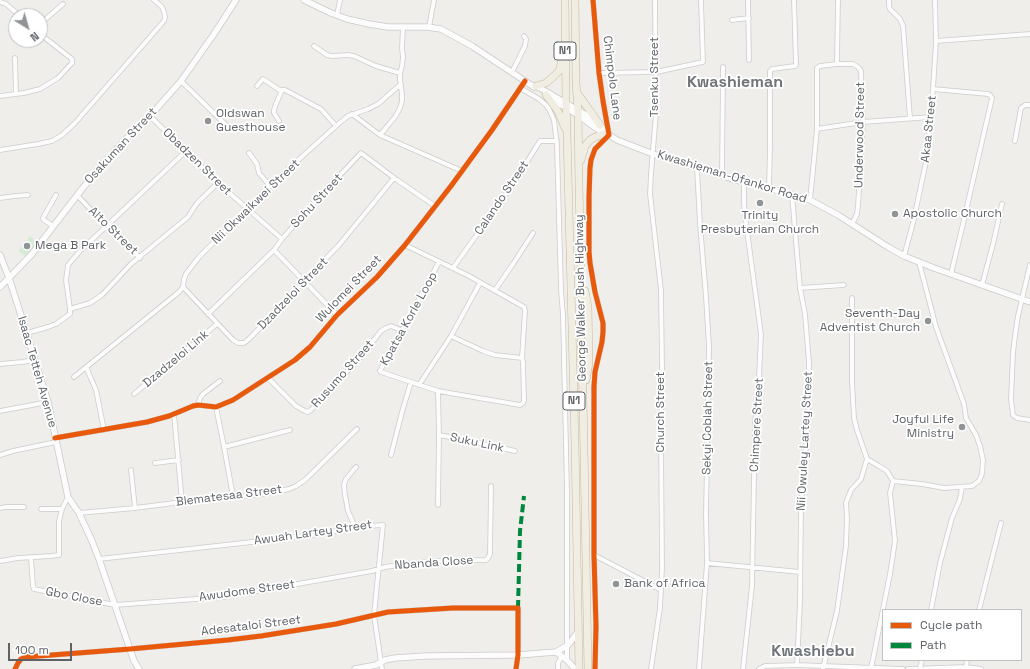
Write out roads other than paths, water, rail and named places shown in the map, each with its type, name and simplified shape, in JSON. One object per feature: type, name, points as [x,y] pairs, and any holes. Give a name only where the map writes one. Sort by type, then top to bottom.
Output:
[{"type":"highway","name":"George Walker Bush Highway","points":[[565,0],[566,105],[576,444],[579,669]]},
{"type":"highway","name":"George Walker Bush Highway","points":[[574,0],[576,83],[578,94],[582,276],[588,307],[589,363],[583,396],[588,669]]},
{"type":"highway","points":[[534,86],[546,83],[558,71],[563,59],[566,45]]},
{"type":"highway","points":[[578,94],[600,125]]},
{"type":"highway","points":[[546,95],[558,111],[567,134]]},
{"type":"highway","points":[[579,168],[585,146],[590,140],[607,134]]},
{"type":"street","points":[[0,150],[38,144],[52,140],[62,135],[75,123],[164,21],[165,17],[162,7],[154,0]]},
{"type":"street","name":"Osakuman Street","points":[[0,287],[32,254],[77,195],[113,153],[150,116],[181,81],[236,0]]},
{"type":"street","name":"Kwashieman-Ofankor Road","points":[[304,0],[347,19],[369,24],[388,27],[428,27],[447,31],[525,81],[566,105],[616,140],[653,154],[722,176],[810,200],[838,215],[904,256],[1030,302]]},
{"type":"street","points":[[337,15],[340,0]]},
{"type":"street","points":[[428,27],[434,0]]},
{"type":"street","name":"Chimpolo Lane","points":[[593,0],[599,73],[607,134]]},
{"type":"street","name":"Tsenku Street","points":[[653,154],[656,113],[655,0]]},
{"type":"street","points":[[599,73],[656,72],[703,62],[700,0]]},
{"type":"street","points":[[748,0],[750,60]]},
{"type":"street","points":[[768,188],[770,148],[770,71],[772,69],[796,65],[794,0]]},
{"type":"street","points":[[837,64],[838,0]]},
{"type":"street","points":[[889,0],[890,9],[900,19],[903,26],[910,118]]},
{"type":"street","name":"Akaa Street","points":[[904,256],[925,169],[931,118],[936,41],[935,0]]},
{"type":"street","points":[[2,1],[11,8]]},
{"type":"street","points":[[48,17],[62,4]]},
{"type":"street","points":[[732,20],[749,18]]},
{"type":"street","points":[[380,135],[400,108],[402,94],[400,73],[403,58],[403,27]]},
{"type":"street","points":[[936,41],[1030,34]]},
{"type":"street","points":[[512,72],[525,46],[526,39],[524,36]]},
{"type":"street","points":[[0,96],[40,89],[58,78],[72,63],[72,59],[48,40]]},
{"type":"street","points":[[314,46],[327,55],[354,56],[376,66],[400,73]]},
{"type":"street","points":[[15,58],[16,94]]},
{"type":"street","name":"Underwood Street","points":[[817,129],[817,68],[820,66],[837,64],[853,64],[858,67],[861,71],[863,122],[858,206],[857,214],[852,224]]},
{"type":"street","points":[[722,176],[723,68]]},
{"type":"street","points":[[257,86],[263,79],[281,91],[285,90],[321,109],[336,126]]},
{"type":"street","points":[[181,81],[226,124]]},
{"type":"street","name":"Wulomei Street","points":[[216,407],[233,400],[303,354],[336,315],[377,277],[462,171],[525,81]]},
{"type":"street","name":"Nii Okwaikwei Street","points":[[74,377],[179,292],[183,287],[186,274],[199,258],[270,186],[336,126],[348,116],[378,104],[400,84]]},
{"type":"street","name":"Kwashieman-Ofankor Road","points":[[534,86],[538,91],[566,105]]},
{"type":"street","points":[[520,88],[546,105],[551,112],[554,120],[557,141],[561,290],[564,330],[568,645],[565,658],[558,663],[558,669]]},
{"type":"street","points":[[933,89],[988,94],[992,98],[951,274]]},
{"type":"street","points":[[279,121],[274,113],[274,110],[281,91]]},
{"type":"street","points":[[1015,141],[1021,108],[1026,105],[1030,105]]},
{"type":"street","name":"Kwashieman-Ofankor Road","points":[[578,113],[600,125],[607,134]]},
{"type":"street","points":[[352,114],[380,135],[462,171]]},
{"type":"street","name":"Obadzen Street","points":[[150,116],[218,183],[247,210],[282,239]]},
{"type":"street","points":[[810,200],[817,129],[863,122],[910,118],[931,118]]},
{"type":"street","points":[[595,669],[594,387],[595,372],[603,332],[589,251],[590,168],[595,149],[607,134]]},
{"type":"street","name":"Calando Street","points":[[453,268],[513,184],[540,141],[557,141]]},
{"type":"street","points":[[27,333],[56,324],[70,314],[66,280],[68,265],[80,251],[186,151]]},
{"type":"street","points":[[250,153],[257,164],[259,173],[270,186]]},
{"type":"street","name":"Sohu Street","points":[[208,314],[274,250],[308,209],[361,153],[435,206]]},
{"type":"street","name":"Church Street","points":[[651,669],[661,590],[662,569],[661,290],[650,194],[653,154]]},
{"type":"street","name":"Sekyi Coblah Street","points":[[697,168],[709,346],[706,514],[707,563],[699,669]]},
{"type":"street","name":"Dzadzeloi Street","points":[[183,287],[236,342],[244,343],[305,282],[339,245],[394,178]]},
{"type":"street","name":"Chimpere Street","points":[[743,669],[752,586],[755,423],[761,334],[744,204],[744,182]]},
{"type":"street","name":"Alto Street","points":[[77,195],[106,226],[140,258],[188,217],[197,203],[218,183]]},
{"type":"street","points":[[0,198],[28,195]]},
{"type":"street","points":[[53,226],[43,218],[56,195]]},
{"type":"street","name":"Nii Owuley Lartey Street","points":[[792,195],[800,288],[805,314],[809,362],[808,422],[801,506],[797,665]]},
{"type":"street","points":[[982,285],[1002,204]]},
{"type":"street","points":[[404,245],[495,290],[533,232]]},
{"type":"street","points":[[274,250],[336,315]]},
{"type":"street","points":[[70,309],[90,303],[102,295],[131,264],[140,258]]},
{"type":"street","name":"Isaac Tetteh Avenue","points":[[1,259],[9,278],[48,402],[68,497],[80,513],[99,559],[134,661],[139,669]]},
{"type":"street","name":"Kpatsa Korle Loop","points":[[440,262],[380,371],[382,373],[438,391],[520,405],[522,404],[524,401],[522,358],[525,311],[524,307],[495,290]]},
{"type":"street","points":[[893,481],[944,488],[962,487],[972,486],[979,481],[982,474],[983,460],[976,435],[966,418],[964,404],[936,327],[919,262]]},
{"type":"street","points":[[1030,265],[1018,316],[1012,353],[1011,399],[1012,414],[1014,417],[1030,420]]},
{"type":"street","points":[[419,385],[452,336],[480,283]]},
{"type":"street","points":[[800,288],[844,285]]},
{"type":"street","points":[[823,668],[837,611],[846,546],[846,502],[851,490],[861,479],[867,459],[854,418],[852,298]]},
{"type":"street","name":"Dzadzeloi Link","points":[[134,394],[217,324]]},
{"type":"street","name":"Rusumo Street","points":[[268,378],[296,406],[309,412],[358,360],[381,331],[391,326],[402,331]]},
{"type":"street","points":[[452,336],[494,355],[522,358]]},
{"type":"street","points":[[0,364],[35,360]]},
{"type":"street","points":[[86,367],[96,390],[104,430]]},
{"type":"street","points":[[198,404],[200,398],[220,381]]},
{"type":"street","points":[[391,455],[411,382]]},
{"type":"street","points":[[438,391],[438,505]]},
{"type":"street","points":[[0,411],[48,402]]},
{"type":"street","points":[[0,455],[55,440],[147,422],[174,414],[198,404],[216,407],[233,496]]},
{"type":"street","points":[[174,414],[182,502]]},
{"type":"street","name":"Blematesaa Street","points":[[80,513],[262,494],[289,489],[304,480],[357,429]]},
{"type":"street","points":[[224,447],[290,430]]},
{"type":"street","name":"Suku Link","points":[[439,436],[471,441],[515,451]]},
{"type":"street","points":[[867,459],[887,471],[893,481],[890,493],[895,541],[882,609]]},
{"type":"street","points":[[155,464],[179,460]]},
{"type":"street","points":[[355,527],[348,511],[344,485],[346,479],[356,467]]},
{"type":"street","points":[[131,470],[135,508]]},
{"type":"street","name":"Nbanda Close","points":[[379,569],[392,566],[435,562],[486,560],[490,554],[491,486]]},
{"type":"street","points":[[931,609],[940,563],[952,518],[960,499],[962,487]]},
{"type":"street","points":[[0,560],[59,555],[60,516],[68,497]]},
{"type":"street","points":[[0,508],[24,507]]},
{"type":"street","points":[[41,509],[62,509]]},
{"type":"street","points":[[979,609],[1001,523]]},
{"type":"street","name":"Awuah Lartey Street","points":[[99,559],[327,533],[355,527],[383,525],[374,615],[382,669]]},
{"type":"street","points":[[594,555],[661,590]]},
{"type":"street","name":"Gbo Close","points":[[31,558],[32,586],[34,588],[115,605]]},
{"type":"street","points":[[707,563],[800,572]]},
{"type":"street","name":"Awudome Street","points":[[115,605],[222,597],[379,569]]},
{"type":"street","name":"Adesataloi Street","points":[[15,669],[21,659],[26,657],[130,649],[261,636],[336,624],[388,612],[453,608],[518,608],[518,655]]},
{"type":"street","points":[[871,668],[882,611]]},
{"type":"street","points":[[355,669],[376,665],[380,662],[395,658],[426,656],[518,655],[556,652],[568,645],[578,632]]},
{"type":"street","points":[[556,652],[565,658],[575,669]]},
{"type":"street","points":[[516,669],[518,655]]},
{"type":"street","points":[[966,667],[967,661]]},
{"type":"street","points":[[759,669],[765,666],[797,665],[823,668],[902,669]]},
{"type":"street","points":[[908,669],[966,667],[981,669]]},
{"type":"place","name":"Oldswan Guesthouse","points":[[208,121]]},
{"type":"place","name":"Trinity Presbyterian Church","points":[[760,203]]},
{"type":"place","name":"Apostolic Church","points":[[895,214]]},
{"type":"place","name":"Mega B Park","points":[[27,246]]},
{"type":"place","name":"Seventh-Day Adventist Church","points":[[928,321]]},
{"type":"place","name":"Joyful Life Ministry","points":[[962,427]]},
{"type":"place","name":"Bank of Africa","points":[[616,584]]},
{"type":"district","name":"Kwashieman","points":[[735,83]]},
{"type":"district","name":"Kwashiebu","points":[[813,652]]}]
